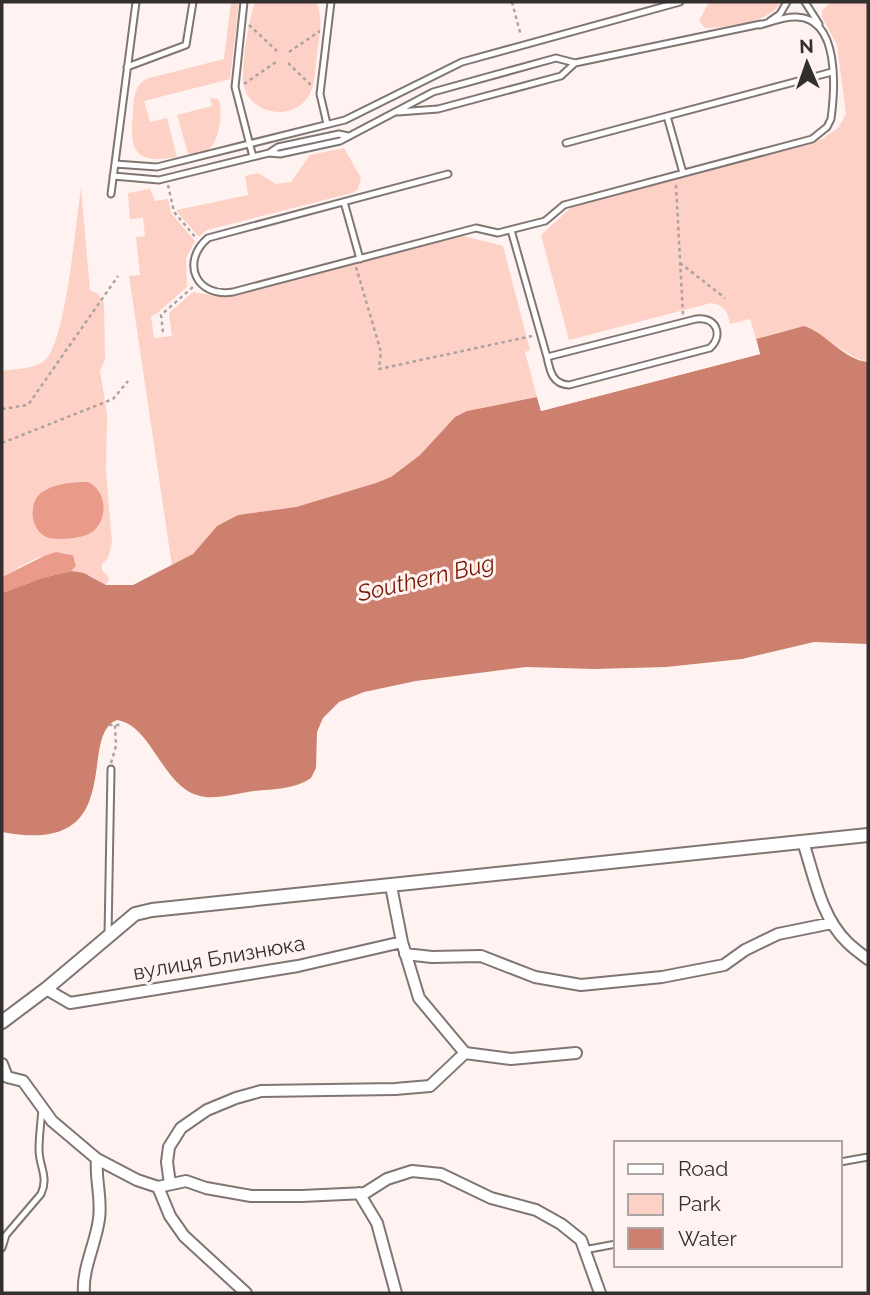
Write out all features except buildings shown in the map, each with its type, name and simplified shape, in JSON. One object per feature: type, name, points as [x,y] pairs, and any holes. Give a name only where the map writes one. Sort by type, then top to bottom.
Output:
[{"type":"street","points":[[2,1022],[46,989],[135,914],[152,910],[868,835]]},
{"type":"street","points":[[803,842],[832,923],[845,941],[868,959]]},
{"type":"street","points":[[391,886],[402,942],[419,998],[465,1054],[511,1059],[576,1054]]},
{"type":"street","points":[[405,954],[432,957],[481,956],[535,977],[581,985],[662,977],[724,965],[745,950],[778,934],[832,923]]},
{"type":"street","name":"вулиця Близнюка","points":[[46,989],[70,1003],[298,966],[402,942]]},
{"type":"street","points":[[170,1184],[167,1162],[169,1147],[181,1128],[208,1110],[261,1091],[429,1086],[465,1054]]},
{"type":"street","points":[[2,1064],[7,1077],[23,1081],[52,1121],[97,1159],[137,1180],[158,1187],[186,1181],[206,1188],[251,1196],[302,1196],[365,1193],[387,1179],[412,1171],[441,1174],[491,1198],[536,1210],[561,1224],[581,1240],[600,1293]]},
{"type":"street","points":[[83,1293],[89,1254],[99,1220],[97,1159]]},
{"type":"street","points":[[158,1187],[170,1216],[184,1236],[246,1293]]},
{"type":"street","points":[[359,1193],[377,1223],[396,1293]]},
{"type":"lane","points":[[111,194],[136,2]]},
{"type":"lane","points":[[127,67],[186,45],[193,2]]},
{"type":"lane","points":[[244,2],[236,90],[253,157]]},
{"type":"lane","points":[[327,124],[320,94],[329,2]]},
{"type":"lane","points":[[115,163],[157,167],[345,120],[462,62],[680,2]]},
{"type":"lane","points":[[760,25],[775,18],[787,2]]},
{"type":"lane","points":[[448,174],[218,234],[201,244],[195,253],[193,264],[199,281],[214,292],[224,294],[476,228],[498,233],[512,230],[545,221],[564,205],[812,139],[821,134],[831,119],[831,46],[805,2]]},
{"type":"lane","points":[[113,176],[159,180],[348,136],[433,92],[556,58],[575,63],[797,17],[808,19],[823,30]]},
{"type":"lane","points":[[394,113],[438,109],[561,76],[575,63]]},
{"type":"lane","points":[[566,143],[832,72]]},
{"type":"lane","points":[[667,116],[683,173]]},
{"type":"lane","points":[[344,202],[357,259]]},
{"type":"lane","points":[[512,230],[540,334],[547,358],[555,380],[569,385],[705,349],[716,340],[715,325],[707,318],[684,322],[547,358]]},
{"type":"lane","points":[[108,938],[111,769]]},
{"type":"lane","points":[[2,1248],[6,1235],[45,1186],[46,1176],[39,1153],[42,1109]]},
{"type":"lane","points":[[842,1162],[868,1157]]},
{"type":"lane","points":[[584,1250],[614,1244]]},
{"type":"path","points":[[512,2],[523,45]]},
{"type":"path","points":[[242,14],[276,51]]},
{"type":"path","points":[[289,52],[328,25]]},
{"type":"path","points":[[236,90],[276,62]]},
{"type":"path","points":[[288,63],[320,94]]},
{"type":"path","points":[[675,175],[684,322]]},
{"type":"path","points":[[167,178],[174,212],[201,244]]},
{"type":"path","points":[[357,259],[382,352],[379,369],[540,334]]},
{"type":"path","points":[[680,263],[725,298]]},
{"type":"path","points":[[2,409],[28,405],[118,276]]},
{"type":"path","points":[[163,332],[161,315],[199,281]]},
{"type":"path","points":[[2,443],[113,399],[128,381]]},
{"type":"path","points":[[110,725],[122,725]]},
{"type":"path","points":[[111,769],[116,746],[115,725]]},
{"type":"green space","points":[[231,2],[239,2],[230,79],[144,101],[150,122],[167,118],[177,157],[144,157],[138,153],[132,138],[136,90],[146,79],[224,59]]},
{"type":"green space","points":[[255,2],[316,2],[320,28],[315,76],[308,97],[292,110],[283,112],[264,109],[255,104],[244,87],[246,44]]},
{"type":"green space","points":[[709,2],[781,2],[768,15],[758,19],[736,25],[705,28],[699,21]]},
{"type":"green space","points":[[831,2],[868,2],[868,362],[856,358],[804,326],[756,339],[750,319],[730,324],[725,310],[711,303],[569,340],[541,235],[574,205],[822,139],[838,128],[846,114],[837,45],[822,17],[822,11]]},
{"type":"green space","points":[[210,98],[218,99],[220,103],[216,139],[208,150],[188,154],[177,115],[212,106]]},
{"type":"green space","points":[[344,148],[361,178],[358,189],[352,193],[207,230],[199,237],[177,212],[248,195],[245,176],[258,173],[276,184],[291,182],[310,155]]},
{"type":"green space","points":[[81,188],[90,290],[98,294],[104,303],[105,359],[100,371],[107,414],[106,471],[112,543],[108,558],[102,564],[102,570],[109,578],[106,585],[91,576],[71,571],[76,565],[73,555],[64,553],[36,558],[2,577],[2,371],[40,364],[52,350],[64,307]],"holes":[[[88,482],[32,510],[35,501],[46,490],[62,484]]]},
{"type":"green space","points":[[150,189],[155,201],[168,199],[171,213],[195,241],[186,258],[187,287],[151,316],[154,338],[172,336],[169,313],[193,292],[224,297],[460,235],[503,246],[530,350],[525,352],[537,397],[467,411],[455,417],[420,455],[391,477],[376,483],[296,507],[238,515],[217,526],[193,554],[172,566],[129,276],[140,275],[136,237],[145,236],[143,218],[130,219],[128,193]]},
{"type":"shaded area","points":[[88,482],[99,492],[104,505],[101,520],[92,532],[65,539],[43,535],[33,518],[34,504],[41,493],[57,485]]},
{"type":"shaded area","points":[[56,552],[73,555],[76,566],[71,571],[42,578],[2,593],[2,577]]},
{"type":"water","name":"Southern Bug","points":[[804,326],[820,334],[851,357],[868,362],[868,644],[814,642],[742,659],[666,667],[526,667],[416,681],[364,692],[339,702],[323,718],[317,732],[316,768],[311,778],[277,789],[220,797],[200,796],[187,790],[176,781],[139,733],[129,724],[117,720],[106,730],[92,791],[84,812],[69,827],[42,835],[2,832],[2,593],[42,578],[71,571],[84,573],[106,585],[133,585],[193,554],[217,526],[238,515],[296,507],[391,477],[420,455],[455,417],[467,411],[537,397],[541,411],[760,354],[756,339]]},
{"type":"pier","points":[[756,339],[760,354],[541,411],[537,397],[540,396],[543,407],[756,352],[753,340]]}]
